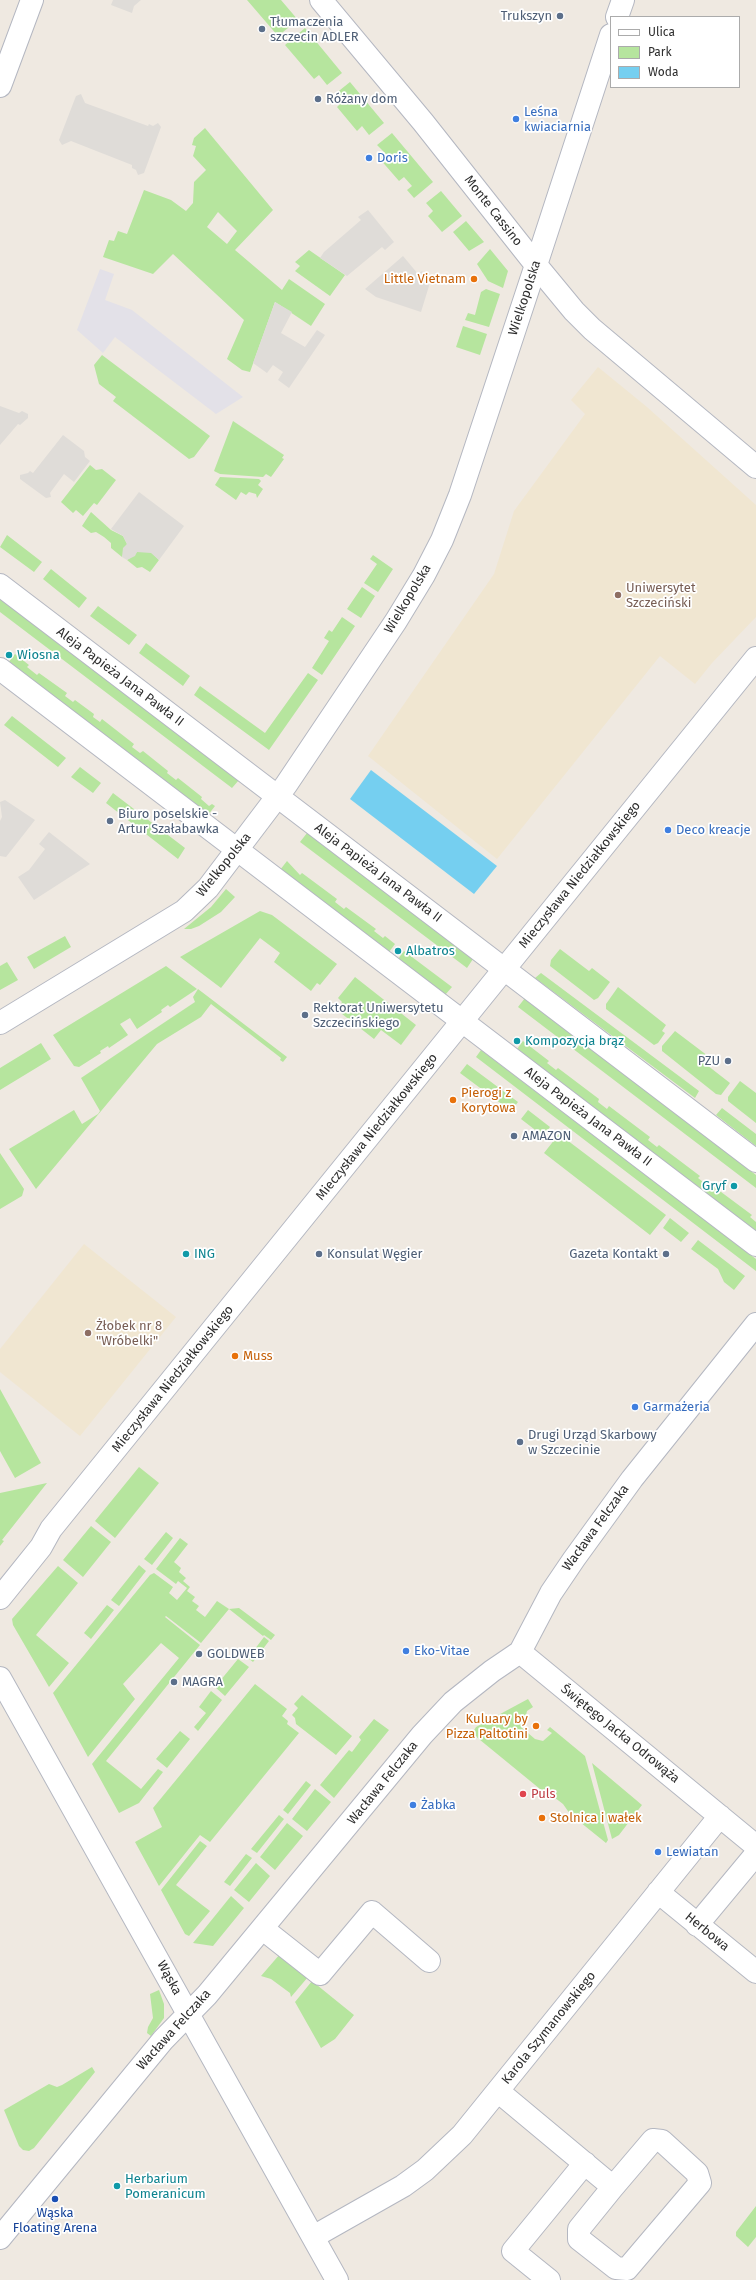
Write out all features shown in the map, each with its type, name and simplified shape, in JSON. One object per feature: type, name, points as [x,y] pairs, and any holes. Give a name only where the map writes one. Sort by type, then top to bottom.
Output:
[{"type":"street","points":[[0,86],[32,0]]},
{"type":"street","name":"Monte Cassino","points":[[322,0],[423,122],[536,265],[588,326],[756,466]]},
{"type":"street","points":[[617,16],[623,0]]},
{"type":"street","name":"Wielkopolska","points":[[0,1023],[184,911],[208,888],[277,797],[396,621],[442,540],[460,495],[610,38]]},
{"type":"street","name":"Aleja Papieża Jana Pawła II","points":[[0,585],[756,1161]]},
{"type":"street","name":"Mieczysława Niedziałkowskiego","points":[[0,1598],[41,1547],[51,1529],[756,658]]},
{"type":"street","name":"Aleja Papieża Jana Pawła II","points":[[0,669],[756,1245]]},
{"type":"street","name":"Wacława Felczaka","points":[[0,2238],[163,2040],[189,2014],[263,1929],[426,1730],[453,1702],[492,1671],[520,1652],[551,1593],[574,1559],[632,1479],[756,1324]]},
{"type":"street","points":[[0,1571],[31,1559]]},
{"type":"street","name":"Świętego Jacka Odrowąża","points":[[520,1652],[720,1816]]},
{"type":"street","name":"Wąska","points":[[0,1678],[337,2280]]},
{"type":"street","points":[[720,1816],[756,1846]]},
{"type":"street","name":"Karola Szymanowskiego","points":[[313,2237],[382,2200],[425,2170],[462,2135],[499,2092],[720,1816]]},
{"type":"street","points":[[697,1925],[756,1854]]},
{"type":"street","name":"Herbowa","points":[[658,1892],[756,1972]]},
{"type":"street","points":[[263,1929],[320,1974],[372,1912],[429,1961]]},
{"type":"street","points":[[499,2092],[613,2188]]},
{"type":"street","points":[[653,2140],[662,2141],[697,2173],[700,2183],[627,2269],[616,2268],[579,2239],[579,2229],[613,2188],[653,2140]]},
{"type":"street","points":[[549,2280],[513,2250],[585,2163]]},
{"type":"shaded area","points":[[113,0],[141,0],[134,6],[132,13],[111,5]]},
{"type":"shaded area","points":[[81,94],[85,103],[148,126],[149,124],[153,126],[158,123],[161,127],[144,173],[138,175],[136,170],[132,168],[132,165],[71,141],[62,145],[59,140],[76,96]]},
{"type":"shaded area","points":[[368,210],[394,242],[385,250],[382,247],[347,276],[320,258],[324,252],[361,220],[358,217]]},
{"type":"shaded area","points":[[403,256],[418,274],[422,271],[427,277],[429,286],[421,312],[376,297],[365,289]]},
{"type":"shaded area","points":[[100,269],[114,274],[105,300],[132,310],[243,397],[216,414],[115,337],[103,353],[77,330]]},
{"type":"shaded area","points":[[275,302],[292,312],[281,333],[305,347],[317,330],[325,335],[289,388],[278,380],[283,372],[273,365],[267,373],[253,363]]},
{"type":"shaded area","name":"Uniwersytet Szczeciński","points":[[598,367],[647,407],[756,505],[756,617],[712,663],[695,684],[660,656],[497,859],[368,756],[494,574],[514,511],[585,414],[571,400]]},
{"type":"shaded area","points":[[0,406],[19,413],[22,411],[28,414],[28,418],[20,425],[18,424],[0,445]]},
{"type":"shaded area","points":[[63,435],[84,451],[85,457],[90,461],[74,482],[64,474],[50,493],[51,497],[46,498],[20,479],[20,475],[30,471],[33,473]]},
{"type":"shaded area","points":[[139,492],[184,526],[159,560],[151,553],[137,552],[135,556],[127,560],[122,557],[123,548],[127,544],[123,536],[111,529]]},
{"type":"shaded area","points":[[5,800],[35,820],[6,857],[0,856],[0,821],[2,817],[0,802]]},
{"type":"shaded area","points":[[49,832],[90,864],[34,900],[18,877],[29,870],[45,849],[39,844]]},
{"type":"shaded area","name":"Żłobek nr 8 \"Wróbelki\"","points":[[84,1244],[176,1317],[80,1436],[0,1372],[0,1349]]},
{"type":"green space","points":[[247,0],[281,0],[298,20],[278,36]]},
{"type":"green space","points":[[305,28],[342,73],[327,85],[319,75],[314,79],[285,45]]},
{"type":"green space","points":[[350,82],[384,123],[369,135],[362,126],[357,131],[337,107],[342,102],[335,94]]},
{"type":"green space","points":[[205,128],[273,210],[235,250],[282,290],[289,279],[325,304],[311,326],[275,302],[250,372],[242,370],[227,359],[244,320],[173,254],[153,274],[103,257],[109,240],[114,241],[118,231],[127,234],[144,190],[171,200],[186,211],[193,203],[194,182],[206,170],[193,156],[196,146],[192,145],[194,138]],"holes":[[[218,212],[237,231],[227,244],[207,227]]]},
{"type":"green space","points":[[392,133],[433,182],[414,198],[407,190],[412,186],[404,177],[399,181],[379,158],[385,153],[377,145]]},
{"type":"green space","points":[[441,191],[462,216],[442,232],[428,216],[433,211],[426,203]]},
{"type":"green space","points":[[466,221],[484,242],[469,251],[453,232]]},
{"type":"green space","points":[[490,249],[508,271],[503,288],[488,281],[477,264]]},
{"type":"green space","points":[[309,250],[345,275],[330,296],[295,271],[300,266],[295,262]]},
{"type":"green space","points":[[486,289],[500,294],[489,327],[465,320],[468,313],[475,315],[481,292]]},
{"type":"green space","points":[[463,326],[487,334],[480,355],[456,347]]},
{"type":"green space","points":[[102,355],[210,436],[194,457],[189,459],[113,401],[116,397],[99,384],[94,365]]},
{"type":"green space","points":[[233,421],[284,455],[282,458],[284,459],[271,477],[266,474],[263,477],[220,474],[214,471]]},
{"type":"green space","points":[[90,465],[96,470],[102,469],[116,480],[97,505],[94,503],[83,516],[76,510],[73,513],[61,502]]},
{"type":"green space","points":[[220,477],[259,479],[261,481],[258,485],[263,489],[257,498],[256,494],[249,492],[246,495],[241,492],[236,500],[215,485]]},
{"type":"green space","points":[[91,512],[111,530],[123,536],[127,544],[122,557],[111,548],[111,543],[104,537],[96,532],[91,533],[82,526]]},
{"type":"green space","points":[[7,535],[42,562],[34,572],[0,547]]},
{"type":"green space","points":[[137,552],[151,552],[159,560],[150,572],[142,567],[137,568],[127,560]]},
{"type":"green space","points":[[373,555],[393,569],[378,592],[364,583],[377,564],[370,559]]},
{"type":"green space","points":[[51,569],[87,598],[79,608],[43,579]]},
{"type":"green space","points":[[362,587],[375,596],[361,618],[347,609]]},
{"type":"green space","points":[[0,598],[239,780],[232,788],[0,612]]},
{"type":"green space","points":[[98,606],[137,635],[129,645],[90,616]]},
{"type":"green space","points":[[342,617],[355,626],[322,675],[312,668],[329,641],[324,638],[329,630],[332,632]]},
{"type":"green space","points":[[146,643],[190,676],[183,686],[139,653]]},
{"type":"green space","points":[[15,654],[29,665],[27,667],[37,675],[39,673],[67,693],[65,696],[73,702],[75,700],[94,714],[93,717],[100,722],[102,719],[134,744],[132,747],[140,753],[143,751],[168,771],[167,773],[176,780],[178,778],[202,797],[201,799],[209,806],[212,804],[215,806],[208,815],[8,663]]},
{"type":"green space","points":[[308,673],[318,680],[269,750],[194,695],[200,686],[265,733]]},
{"type":"green space","points":[[12,716],[66,758],[58,767],[4,725]]},
{"type":"green space","points":[[80,767],[101,783],[93,793],[71,777]]},
{"type":"green space","points":[[113,793],[185,848],[178,859],[106,803]]},
{"type":"green space","points":[[307,833],[473,959],[467,968],[300,842]]},
{"type":"green space","points":[[287,861],[300,875],[302,873],[337,899],[335,902],[344,909],[346,907],[376,929],[374,931],[383,938],[385,936],[395,944],[389,952],[280,870]]},
{"type":"green space","points":[[226,889],[235,897],[221,912],[199,926],[191,929],[184,929],[211,907]]},
{"type":"green space","points":[[260,911],[272,915],[337,964],[320,985],[317,983],[311,991],[274,962],[280,953],[260,938],[221,988],[180,957]]},
{"type":"green space","points":[[65,936],[71,947],[34,969],[27,957]]},
{"type":"green space","points":[[560,949],[589,971],[592,968],[610,982],[598,998],[594,1000],[550,966],[551,960]]},
{"type":"green space","points":[[404,951],[452,987],[445,995],[398,959]]},
{"type":"green space","points":[[7,962],[18,980],[0,990],[0,966]]},
{"type":"green space","points":[[166,966],[197,989],[170,1007],[168,1005],[161,1010],[162,1012],[137,1029],[130,1018],[120,1024],[128,1035],[109,1048],[108,1046],[100,1051],[101,1053],[79,1067],[74,1066],[53,1035]]},
{"type":"green space","points":[[541,973],[699,1091],[695,1098],[535,978]]},
{"type":"green space","points":[[355,977],[416,1025],[401,1045],[381,1030],[374,1039],[337,1010],[342,1002],[338,998]]},
{"type":"green space","points":[[618,987],[666,1025],[662,1031],[665,1033],[658,1043],[654,1045],[606,1009],[606,1004]]},
{"type":"green space","points":[[198,989],[287,1057],[283,1062],[280,1060],[281,1058],[211,1004],[201,1017],[157,1044],[36,1189],[9,1149],[74,1110],[82,1124],[98,1114],[100,1111],[81,1078],[195,1002],[193,997]]},
{"type":"green space","points":[[525,998],[756,1175],[756,1188],[518,1007]]},
{"type":"green space","points":[[675,1031],[708,1056],[703,1062],[730,1083],[721,1095],[716,1094],[662,1051],[662,1046]]},
{"type":"green space","points":[[523,1041],[549,1061],[547,1063],[556,1070],[558,1068],[599,1099],[598,1102],[607,1109],[609,1106],[650,1137],[648,1140],[657,1147],[659,1145],[700,1176],[698,1178],[707,1185],[709,1183],[752,1215],[750,1217],[756,1222],[756,1231],[517,1049]]},
{"type":"green space","points":[[41,1043],[51,1059],[0,1090],[0,1068]]},
{"type":"green space","points":[[481,1050],[756,1259],[756,1271],[476,1057]]},
{"type":"green space","points":[[467,1064],[518,1102],[511,1111],[460,1073]]},
{"type":"green space","points":[[740,1081],[756,1093],[756,1123],[728,1101],[728,1097]]},
{"type":"green space","points":[[722,1108],[756,1134],[756,1146],[716,1115]]},
{"type":"green space","points":[[528,1110],[550,1127],[543,1136],[521,1119]]},
{"type":"green space","points":[[559,1134],[666,1215],[650,1235],[544,1153]]},
{"type":"green space","points":[[0,1153],[24,1189],[22,1196],[0,1209]]},
{"type":"green space","points":[[670,1218],[689,1233],[681,1242],[663,1228]]},
{"type":"green space","points":[[698,1240],[745,1276],[734,1290],[724,1282],[718,1269],[691,1249]]},
{"type":"green space","points":[[0,1389],[41,1463],[15,1478],[0,1451]]},
{"type":"green space","points":[[139,1467],[159,1483],[115,1538],[95,1521]]},
{"type":"green space","points":[[47,1483],[2,1540],[4,1541],[0,1546],[0,1493]]},
{"type":"green space","points":[[91,1526],[111,1542],[83,1577],[63,1560]]},
{"type":"green space","points":[[166,1532],[173,1538],[152,1565],[144,1559]]},
{"type":"green space","points":[[180,1538],[188,1544],[174,1562],[181,1568],[179,1572],[186,1578],[183,1581],[190,1587],[187,1591],[195,1597],[192,1601],[199,1606],[196,1610],[205,1617],[217,1601],[229,1609],[201,1643],[166,1616],[165,1617],[200,1645],[106,1761],[141,1789],[158,1769],[163,1772],[139,1803],[119,1813],[92,1764],[179,1658],[161,1643],[123,1684],[135,1699],[88,1757],[53,1693],[150,1575],[154,1573],[173,1587],[169,1593],[177,1600],[187,1588],[178,1581],[176,1584],[156,1569]]},
{"type":"green space","points":[[139,1565],[146,1571],[119,1606],[111,1600]]},
{"type":"green space","points":[[58,1566],[78,1583],[36,1635],[69,1663],[49,1687],[13,1625],[12,1619]]},
{"type":"green space","points":[[107,1605],[114,1610],[91,1639],[84,1633]]},
{"type":"green space","points":[[239,1608],[275,1635],[271,1640],[264,1635],[263,1636],[229,1609]]},
{"type":"green space","points":[[264,1637],[269,1641],[253,1662],[248,1658]]},
{"type":"green space","points":[[238,1659],[249,1667],[225,1696],[215,1687]]},
{"type":"green space","points":[[255,1684],[287,1709],[282,1716],[288,1721],[287,1724],[299,1733],[210,1842],[200,1835],[159,1886],[135,1842],[162,1827],[153,1808]]},
{"type":"green space","points":[[211,1691],[222,1700],[198,1731],[194,1727],[206,1713],[199,1707]]},
{"type":"green space","points":[[302,1695],[352,1736],[336,1755],[296,1724],[295,1718],[292,1715],[298,1708],[294,1704]]},
{"type":"green space","points":[[528,1699],[533,1707],[527,1711],[524,1723],[521,1727],[535,1739],[543,1741],[552,1733],[547,1730],[550,1727],[585,1756],[608,1840],[606,1843],[570,1814],[563,1804],[546,1791],[540,1789],[474,1735],[473,1732],[476,1727]]},
{"type":"green space","points":[[374,1719],[389,1730],[334,1798],[320,1785],[349,1750],[352,1752],[361,1740],[359,1737]]},
{"type":"green space","points":[[180,1731],[190,1739],[167,1768],[156,1759]]},
{"type":"green space","points":[[592,1763],[642,1805],[619,1835],[612,1839]]},
{"type":"green space","points":[[306,1781],[311,1785],[288,1814],[283,1810]]},
{"type":"green space","points":[[315,1789],[331,1802],[307,1831],[292,1819]]},
{"type":"green space","points":[[279,1815],[284,1819],[257,1853],[251,1849]]},
{"type":"green space","points":[[287,1823],[303,1836],[275,1870],[260,1857]]},
{"type":"green space","points":[[200,1841],[207,1846],[176,1885],[210,1911],[189,1936],[185,1934],[161,1890]]},
{"type":"green space","points":[[246,1854],[252,1858],[230,1886],[224,1882]]},
{"type":"green space","points":[[256,1863],[270,1876],[249,1902],[234,1890]]},
{"type":"green space","points":[[231,1896],[244,1908],[213,1946],[193,1943]]},
{"type":"green space","points":[[280,1954],[308,1977],[291,1997],[290,1993],[271,1979],[261,1976]]},
{"type":"green space","points":[[312,1981],[354,2015],[335,2039],[321,2048],[295,2002]]},
{"type":"green space","points":[[159,1990],[164,2004],[164,2018],[151,2036],[147,2033],[148,2027],[153,2018],[150,1994]]},
{"type":"green space","points":[[92,2067],[95,2072],[34,2148],[29,2151],[23,2150],[19,2146],[4,2110],[49,2084],[57,2087]]},
{"type":"green space","points":[[756,2206],[756,2237],[748,2247],[736,2236],[736,2232]]},
{"type":"water","points":[[371,770],[497,866],[474,894],[350,799]]},
{"type":"place","name":"Trukszyn","points":[[560,16]]},
{"type":"place","name":"Tłumaczenia szczecin ADLER","points":[[262,29]]},
{"type":"place","name":"Różany dom","points":[[318,99]]},
{"type":"place","name":"Leśna kwiaciarnia","points":[[516,119]]},
{"type":"place","name":"Doris","points":[[369,158]]},
{"type":"place","name":"Little Vietnam","points":[[474,279]]},
{"type":"place","name":"Uniwersytet Szczeciński","points":[[618,595]]},
{"type":"place","name":"Wiosna","points":[[9,655]]},
{"type":"place","name":"Biuro poselskie - Artur Szałabawka","points":[[110,821]]},
{"type":"place","name":"Deco kreacje","points":[[668,830]]},
{"type":"place","name":"Albatros","points":[[398,951]]},
{"type":"place","name":"Rektorat Uniwersytetu Szczecińskiego","points":[[305,1015]]},
{"type":"place","name":"Kompozycja brąz","points":[[517,1041]]},
{"type":"place","name":"PZU","points":[[728,1061]]},
{"type":"place","name":"Pierogi z Korytowa","points":[[453,1100]]},
{"type":"place","name":"AMAZON","points":[[514,1136]]},
{"type":"place","name":"Gryf","points":[[734,1186]]},
{"type":"place","name":"ING","points":[[186,1254]]},
{"type":"place","name":"Konsulat Węgier","points":[[319,1254]]},
{"type":"place","name":"Gazeta Kontakt","points":[[666,1254]]},
{"type":"place","name":"Żłobek nr 8 \"Wróbelki\"","points":[[88,1333]]},
{"type":"place","name":"Muss","points":[[235,1356]]},
{"type":"place","name":"Garmażeria","points":[[635,1407]]},
{"type":"place","name":"Drugi Urząd Skarbowy w Szczecinie","points":[[520,1442]]},
{"type":"place","name":"Eko-Vitae","points":[[406,1651]]},
{"type":"place","name":"GOLDWEB","points":[[199,1654]]},
{"type":"place","name":"MAGRA","points":[[174,1682]]},
{"type":"place","name":"Kuluary by Pizza Paltotini","points":[[536,1726]]},
{"type":"place","name":"Puls","points":[[523,1794]]},
{"type":"place","name":"Żabka","points":[[413,1805]]},
{"type":"place","name":"Stolnica i wałek","points":[[542,1818]]},
{"type":"place","name":"Lewiatan","points":[[658,1852]]},
{"type":"place","name":"Herbarium Pomeranicum","points":[[117,2186]]},
{"type":"place","name":"Wąska Floating Arena","points":[[55,2199]]}]
